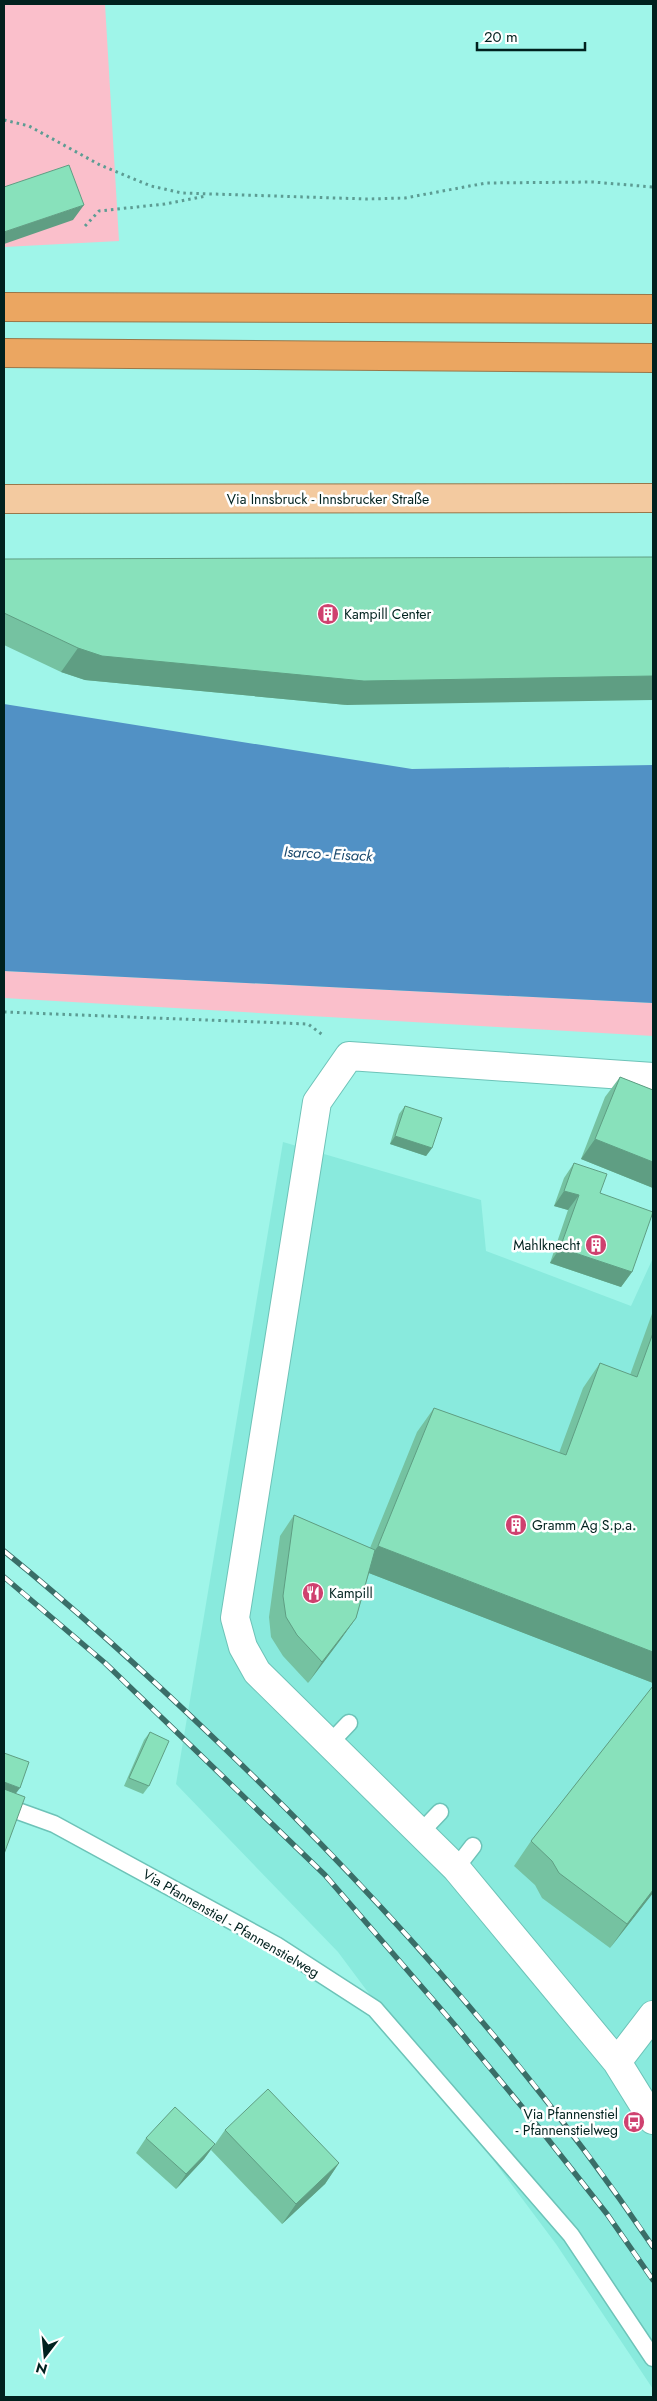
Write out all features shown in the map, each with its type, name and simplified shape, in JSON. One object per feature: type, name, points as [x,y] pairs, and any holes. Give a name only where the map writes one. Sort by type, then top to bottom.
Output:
[{"type":"highway","points":[[4,307],[653,310]]},
{"type":"highway","points":[[4,353],[653,358]]},
{"type":"main road","name":"Via Innsbruck - Innsbrucker Straße","points":[[4,499],[653,498]]},
{"type":"street","points":[[653,1077],[349,1056],[317,1102],[235,1618],[243,1647],[257,1672],[456,1868],[617,2062],[653,2120]]},
{"type":"street","points":[[617,2062],[653,2015]]},
{"type":"lane","points":[[330,1744],[349,1723]]},
{"type":"lane","name":"Via Pfannenstiel - Pfannenstielweg","points":[[4,1806],[54,1824],[276,1945],[375,2009],[571,2235],[653,2358]]},
{"type":"lane","points":[[420,1833],[440,1812]]},
{"type":"lane","points":[[456,1868],[474,1846]]},
{"type":"path","points":[[4,120],[29,126],[100,165],[151,186],[182,193],[367,199],[405,198],[486,183],[593,182],[653,187]]},
{"type":"path","points":[[85,226],[99,211],[165,204],[211,195]]},
{"type":"path","points":[[4,1012],[308,1024],[349,1056]]},
{"type":"shaded area","points":[[4,4],[105,4],[119,241],[4,247]]},
{"type":"shaded area","points":[[4,971],[653,1003],[653,1036],[4,998]]},
{"type":"shaded area","points":[[283,1142],[481,1200],[486,1251],[631,1306],[653,1258],[653,2389],[556,2244],[338,1952],[176,1784]]},
{"type":"water","name":"Isarco - Eisack","points":[[4,704],[412,769],[653,765],[653,1003],[4,971]]},
{"type":"building","points":[[69,165],[84,205],[4,232],[4,187]]},
{"type":"building","name":"Kampill Center","points":[[653,557],[653,676],[364,681],[102,656],[78,648],[4,613],[4,559]]},
{"type":"building","points":[[620,1077],[653,1090],[653,1162],[595,1139]]},
{"type":"building","points":[[405,1106],[442,1118],[432,1148],[395,1136]]},
{"type":"building","name":"Mahlknecht","points":[[574,1163],[607,1174],[600,1193],[653,1212],[632,1272],[560,1248],[579,1195],[564,1191]]},
{"type":"building","name":"Gramm Ag S.p.a.","points":[[653,1333],[653,1652],[378,1546],[434,1408],[566,1455],[600,1363],[637,1377]]},
{"type":"building","name":"Kampill","points":[[294,1515],[375,1550],[356,1618],[322,1662],[297,1635],[286,1617],[283,1596]]},
{"type":"building","points":[[653,1686],[653,1890],[627,1924],[559,1873],[552,1861],[531,1841]]},
{"type":"building","points":[[150,1732],[169,1741],[149,1786],[129,1778]]},
{"type":"building","points":[[4,1753],[29,1762],[20,1788],[4,1782]]},
{"type":"building","points":[[4,1789],[25,1797],[4,1854]]},
{"type":"building","points":[[268,2089],[339,2163],[296,2204],[225,2130]]},
{"type":"building","points":[[175,2107],[215,2144],[186,2174],[146,2138]]},
{"type":"railway","points":[[4,1551],[87,1621],[193,1718],[337,1860],[394,1921],[503,2047],[555,2112],[653,2247]]},
{"type":"railway","points":[[4,1577],[105,1663],[325,1875],[453,2023],[532,2119],[607,2214],[653,2280]]},
{"type":"place","name":"Kampill Center","points":[[328,614]]},
{"type":"place","name":"Mahlknecht","points":[[596,1245]]},
{"type":"place","name":"Gramm Ag S.p.a.","points":[[516,1525]]},
{"type":"place","name":"Kampill","points":[[313,1593]]},
{"type":"place","name":"Via Pfannenstiel - Pfannenstielweg","points":[[634,2122]]}]
